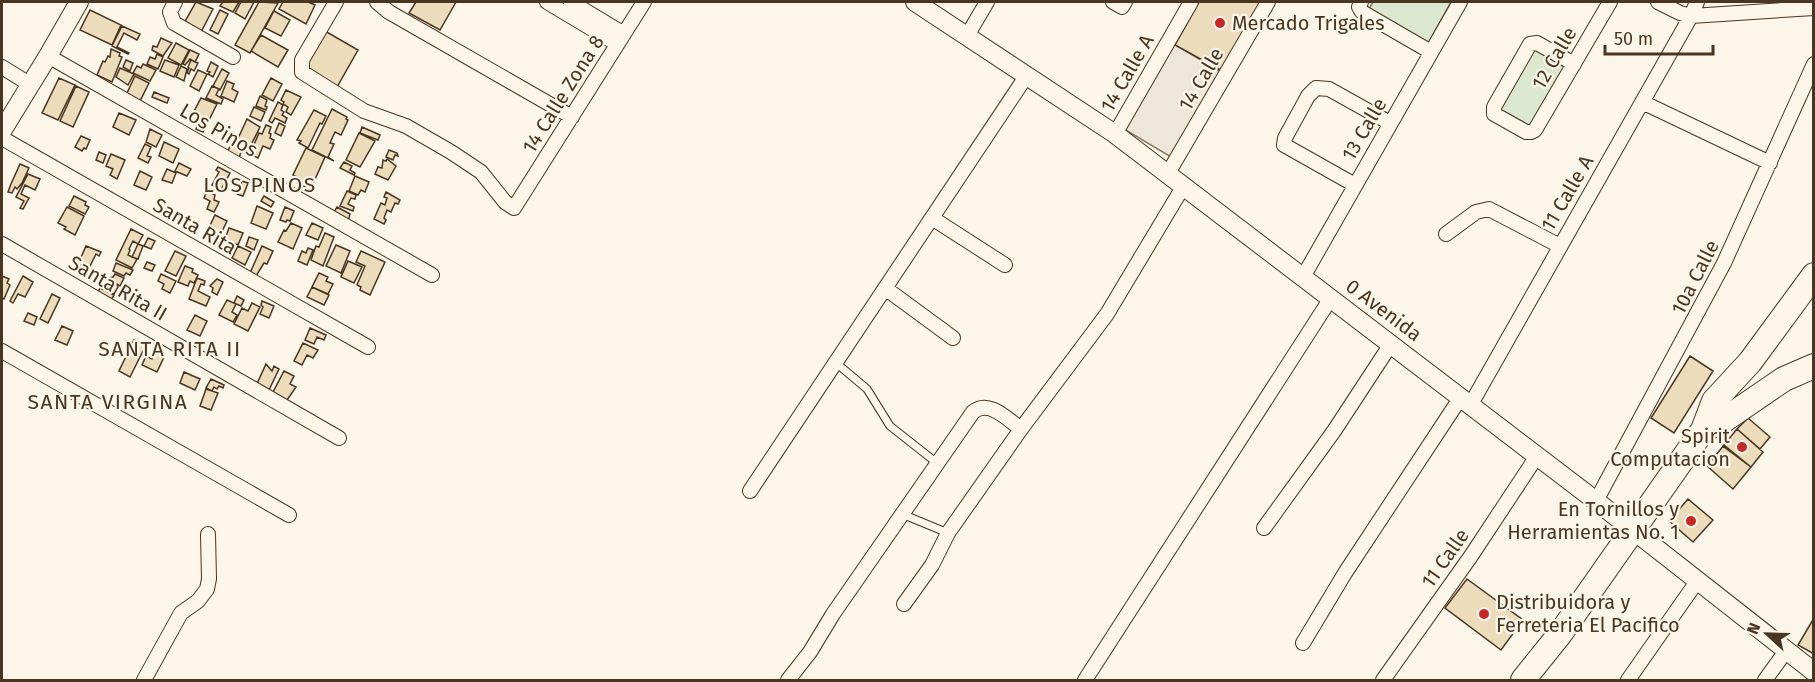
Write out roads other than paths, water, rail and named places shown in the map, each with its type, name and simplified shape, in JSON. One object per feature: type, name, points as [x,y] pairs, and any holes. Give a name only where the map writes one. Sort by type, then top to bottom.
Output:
[{"type":"highway","points":[[1523,681],[1567,625],[1703,430],[1714,401],[1750,362],[1814,274]]},
{"type":"highway","points":[[1703,430],[1725,420],[1784,379],[1814,366]]},
{"type":"street","points":[[2,131],[79,2]]},
{"type":"street","points":[[175,2],[170,12],[174,23],[233,57]]},
{"type":"street","name":"14 Calle Zona 8","points":[[336,2],[302,60],[300,68],[305,75],[364,111],[406,126],[451,152],[481,172],[505,202],[514,208],[644,2]]},
{"type":"street","points":[[377,2],[389,12],[572,117]]},
{"type":"street","points":[[547,2],[621,39]]},
{"type":"street","points":[[571,2],[621,39]]},
{"type":"street","name":"0 Avenida","points":[[915,2],[1115,134],[1596,501],[1814,672]]},
{"type":"street","points":[[967,36],[987,2]]},
{"type":"street","name":"14 Calle A","points":[[1115,134],[1190,2]]},
{"type":"street","name":"14 Calle","points":[[1167,175],[1268,2]]},
{"type":"street","name":"13 Calle","points":[[1303,276],[1460,2]]},
{"type":"street","name":"12 Calle","points":[[1574,64],[1537,43],[1531,43],[1494,107],[1494,114],[1526,132],[1531,132],[1537,127],[1574,64],[1610,2]]},
{"type":"street","points":[[1658,2],[1691,16],[1781,6],[1814,8]]},
{"type":"street","name":"11 Calle A","points":[[1303,643],[1345,573],[1466,401],[1560,246],[1697,2]]},
{"type":"street","points":[[1360,5],[1362,12],[1431,52]]},
{"type":"street","name":"Los Pinos","points":[[48,56],[432,275]]},
{"type":"street","name":"10a Calle","points":[[1596,501],[1724,263],[1814,64]]},
{"type":"street","points":[[2,67],[30,85]]},
{"type":"street","points":[[750,491],[1027,75]]},
{"type":"street","points":[[1355,185],[1284,145],[1285,138],[1308,96],[1316,88],[1329,89],[1390,123]]},
{"type":"street","points":[[1642,102],[1770,164]]},
{"type":"street","name":"Santa Rita","points":[[2,138],[368,347]]},
{"type":"street","points":[[904,604],[933,564],[948,533],[1021,429],[1107,314],[1183,187]]},
{"type":"street","points":[[1446,234],[1451,228],[1482,210],[1496,211],[1560,246]]},
{"type":"street","points":[[932,218],[1005,265]]},
{"type":"street","name":"Santa Rita II","points":[[2,244],[339,438]]},
{"type":"street","points":[[885,288],[953,338]]},
{"type":"street","points":[[1085,681],[1331,298]]},
{"type":"street","points":[[1264,528],[1334,431],[1391,344]]},
{"type":"street","points":[[2,351],[289,515]]},
{"type":"street","points":[[788,681],[810,652],[833,614],[968,417],[978,408],[988,407],[1021,429]]},
{"type":"street","name":"11 Calle","points":[[1383,681],[1471,556],[1537,456]]},
{"type":"street","points":[[144,681],[181,613],[205,593],[209,579],[208,534]]},
{"type":"street","points":[[1628,681],[1698,580]]},
{"type":"street","points":[[1765,681],[1786,651]]},
{"type":"lane","points":[[835,362],[867,389],[890,426],[937,464]]},
{"type":"lane","points":[[902,514],[948,533]]},
{"type":"place","name":"Mercado Trigales","points":[[1220,23]]},
{"type":"place","name":"Spirit Computacion","points":[[1742,447]]},
{"type":"place","name":"En Tornillos y Herramientas No. 1","points":[[1691,521]]},
{"type":"place","name":"Distribuidora y Ferreteria El Pacifico","points":[[1484,614]]},
{"type":"district","name":"LOS PINOS","points":[[260,185]]},
{"type":"district","name":"SANTA RITA II","points":[[170,349]]},
{"type":"district","name":"SANTA VIRGINA","points":[[108,402]]}]
